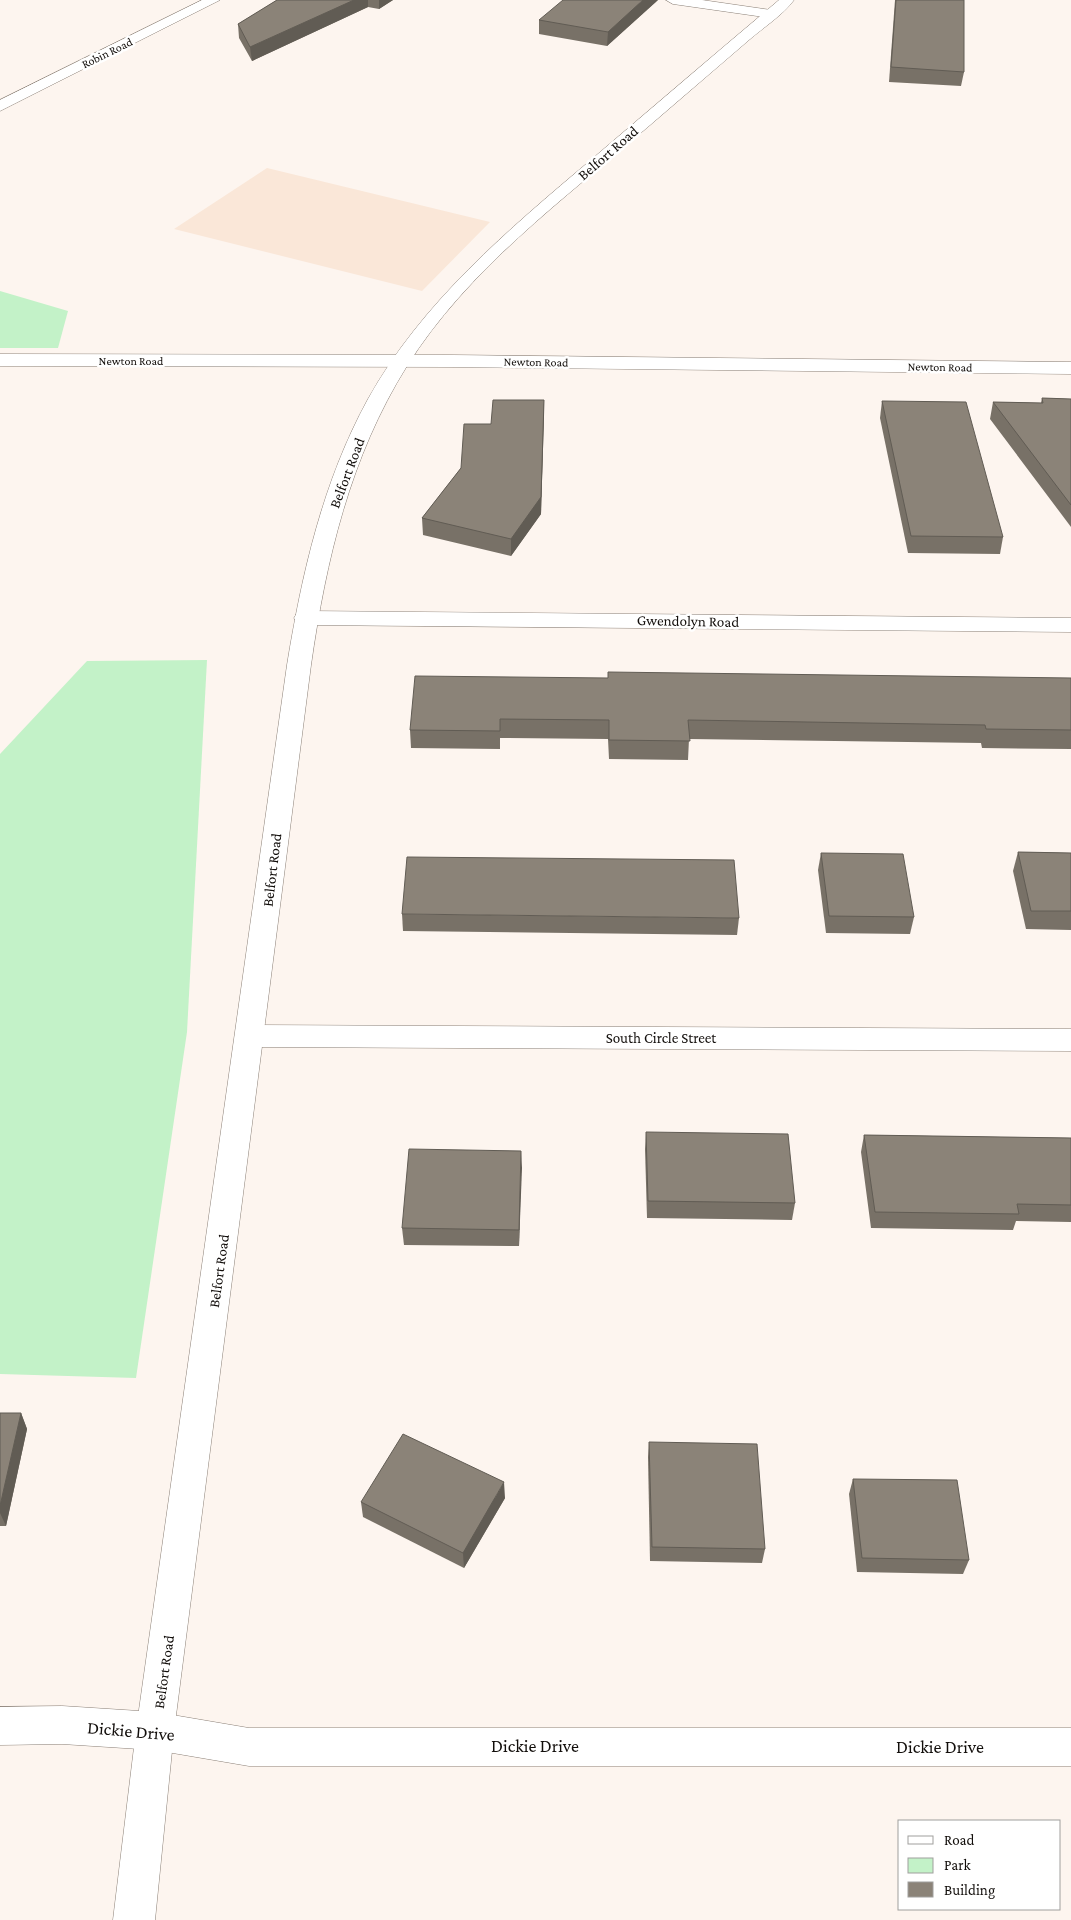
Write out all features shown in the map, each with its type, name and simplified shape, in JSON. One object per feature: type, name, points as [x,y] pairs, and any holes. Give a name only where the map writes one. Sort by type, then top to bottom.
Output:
[{"type":"street","name":"Robin Road","points":[[0,106],[213,0]]},
{"type":"street","points":[[673,0],[779,7]]},
{"type":"street","name":"Belfort Road","points":[[134,1920],[155,1731],[306,618],[314,572],[335,498],[355,448],[378,399],[424,329],[467,279],[524,225],[779,7]]},
{"type":"street","name":"Newton Road","points":[[0,360],[1071,368]]},
{"type":"street","name":"Gwendolyn Road","points":[[306,618],[1071,625]]},
{"type":"street","name":"South Circle Street","points":[[250,1036],[1071,1040]]},
{"type":"street","name":"Dickie Drive","points":[[0,1726],[62,1725],[155,1731],[249,1747],[1071,1747]]},
{"type":"shaded area","points":[[267,168],[490,222],[422,291],[174,229]]},
{"type":"green space","points":[[0,291],[68,311],[58,348],[0,348]]},
{"type":"green space","points":[[207,660],[187,1032],[136,1378],[0,1374],[0,754],[87,661]]},
{"type":"building","points":[[277,0],[354,0],[250,47],[238,24]]},
{"type":"building","points":[[563,0],[643,0],[608,32],[539,20]]},
{"type":"building","points":[[896,0],[964,0],[964,72],[891,67]]},
{"type":"building","points":[[1042,398],[1071,399],[1071,505],[993,402],[1043,403]]},
{"type":"building","points":[[493,400],[544,400],[541,497],[511,539],[422,518],[461,468],[464,424],[491,424]]},
{"type":"building","points":[[882,401],[966,402],[1003,537],[911,536]]},
{"type":"building","points":[[608,672],[1071,678],[1071,730],[986,729],[985,725],[688,720],[690,741],[609,740],[609,720],[500,719],[500,731],[410,730],[415,676],[608,678]]},
{"type":"building","points":[[1018,852],[1071,853],[1071,911],[1031,911]]},
{"type":"building","points":[[821,853],[903,854],[914,917],[829,916]]},
{"type":"building","points":[[407,857],[734,860],[739,918],[402,914]]},
{"type":"building","points":[[646,1132],[788,1134],[795,1203],[648,1201]]},
{"type":"building","points":[[864,1135],[1071,1138],[1071,1205],[1017,1204],[1019,1214],[875,1212]]},
{"type":"building","points":[[409,1149],[521,1151],[519,1230],[402,1228]]},
{"type":"building","points":[[0,1413],[21,1413],[0,1506]]},
{"type":"building","points":[[403,1434],[504,1482],[463,1553],[361,1502]]},
{"type":"building","points":[[649,1442],[757,1444],[765,1549],[652,1547]]},
{"type":"building","points":[[853,1479],[957,1480],[969,1560],[862,1558]]}]
